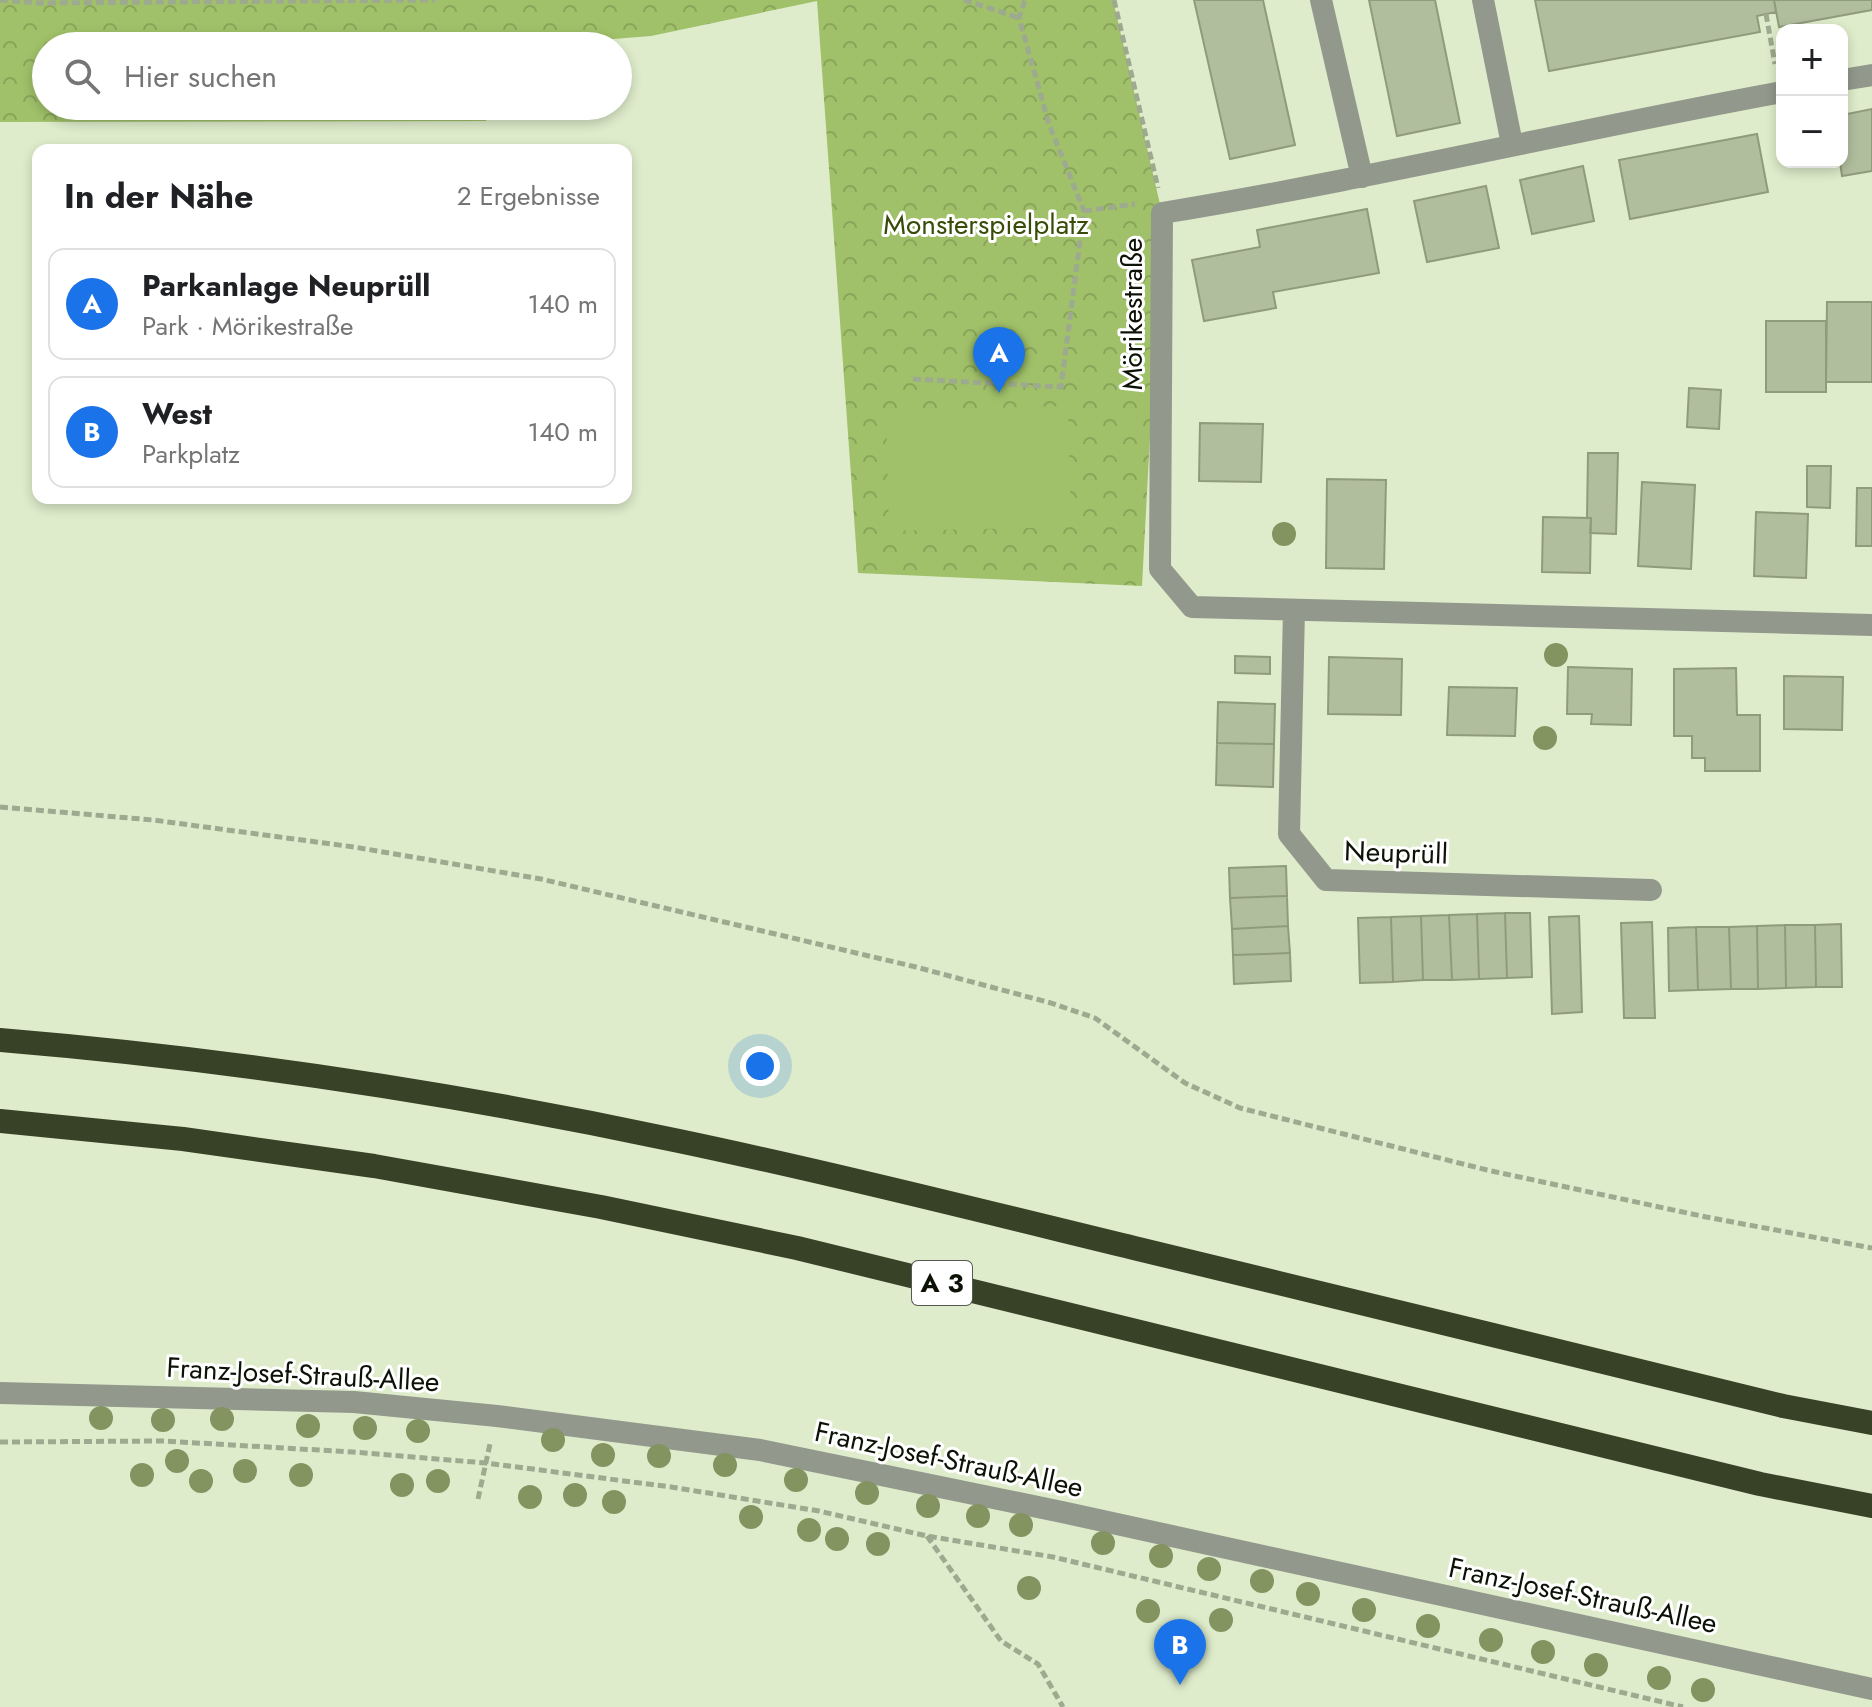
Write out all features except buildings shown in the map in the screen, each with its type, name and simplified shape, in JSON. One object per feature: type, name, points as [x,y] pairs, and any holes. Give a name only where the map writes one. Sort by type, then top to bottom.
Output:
[{"type":"highway","points":[[0,1040],[127,1050],[335,1079],[494,1105],[675,1140],[865,1182],[1783,1406],[1872,1423]]},
{"type":"highway","name":"A 3","points":[[0,1121],[183,1139],[374,1166],[616,1210],[797,1248],[1760,1484],[1872,1506]]},
{"type":"street","points":[[1321,0],[1362,177]]},
{"type":"street","points":[[1483,0],[1512,144]]},
{"type":"street","points":[[1848,79],[1872,75]]},
{"type":"street","name":"Mörikestraße","points":[[1294,610],[1192,607],[1160,569],[1162,213],[1362,177],[1512,144],[1776,93]]},
{"type":"street","points":[[1294,610],[1872,625]]},
{"type":"street","name":"Neuprüll","points":[[1294,610],[1289,834],[1326,880],[1651,890]]},
{"type":"street","name":"Franz-Josef-Strauß-Allee","points":[[0,1393],[354,1402],[497,1416],[760,1450],[1062,1512],[1872,1689]]},
{"type":"path","points":[[0,0],[40,3],[435,0]]},
{"type":"path","points":[[964,0],[1019,18]]},
{"type":"path","points":[[913,379],[1061,387],[1084,211],[1049,124],[1019,18],[1025,0]]},
{"type":"path","points":[[1114,0],[1162,213]]},
{"type":"path","points":[[1766,14],[1776,66]]},
{"type":"path","points":[[1084,211],[1144,203],[1162,213]]},
{"type":"path","points":[[0,807],[153,820],[401,855],[541,879],[873,957],[1051,1003],[1095,1018],[1185,1083],[1240,1108],[1487,1170],[1706,1217],[1872,1248]]},
{"type":"path","points":[[478,1499],[497,1416]]},
{"type":"path","points":[[0,1442],[163,1441],[353,1452],[486,1463],[671,1487],[819,1511],[927,1536],[1053,1557],[1683,1707]]},
{"type":"path","points":[[927,1536],[1001,1641],[1038,1664],[1063,1707]]},
{"type":"green space","name":"Monsterspielplatz","points":[[0,0],[1113,0],[1162,213],[1142,586],[858,573],[817,1],[632,38],[632,32],[32,32],[32,120],[486,121],[0,122]]},
{"type":"green space","points":[[1068,406],[1071,527],[889,531],[886,411]]},
{"type":"place","name":"Parkanlage Neuprüll","points":[[999,393]]},
{"type":"place","name":"West","points":[[1180,1685]]}]
